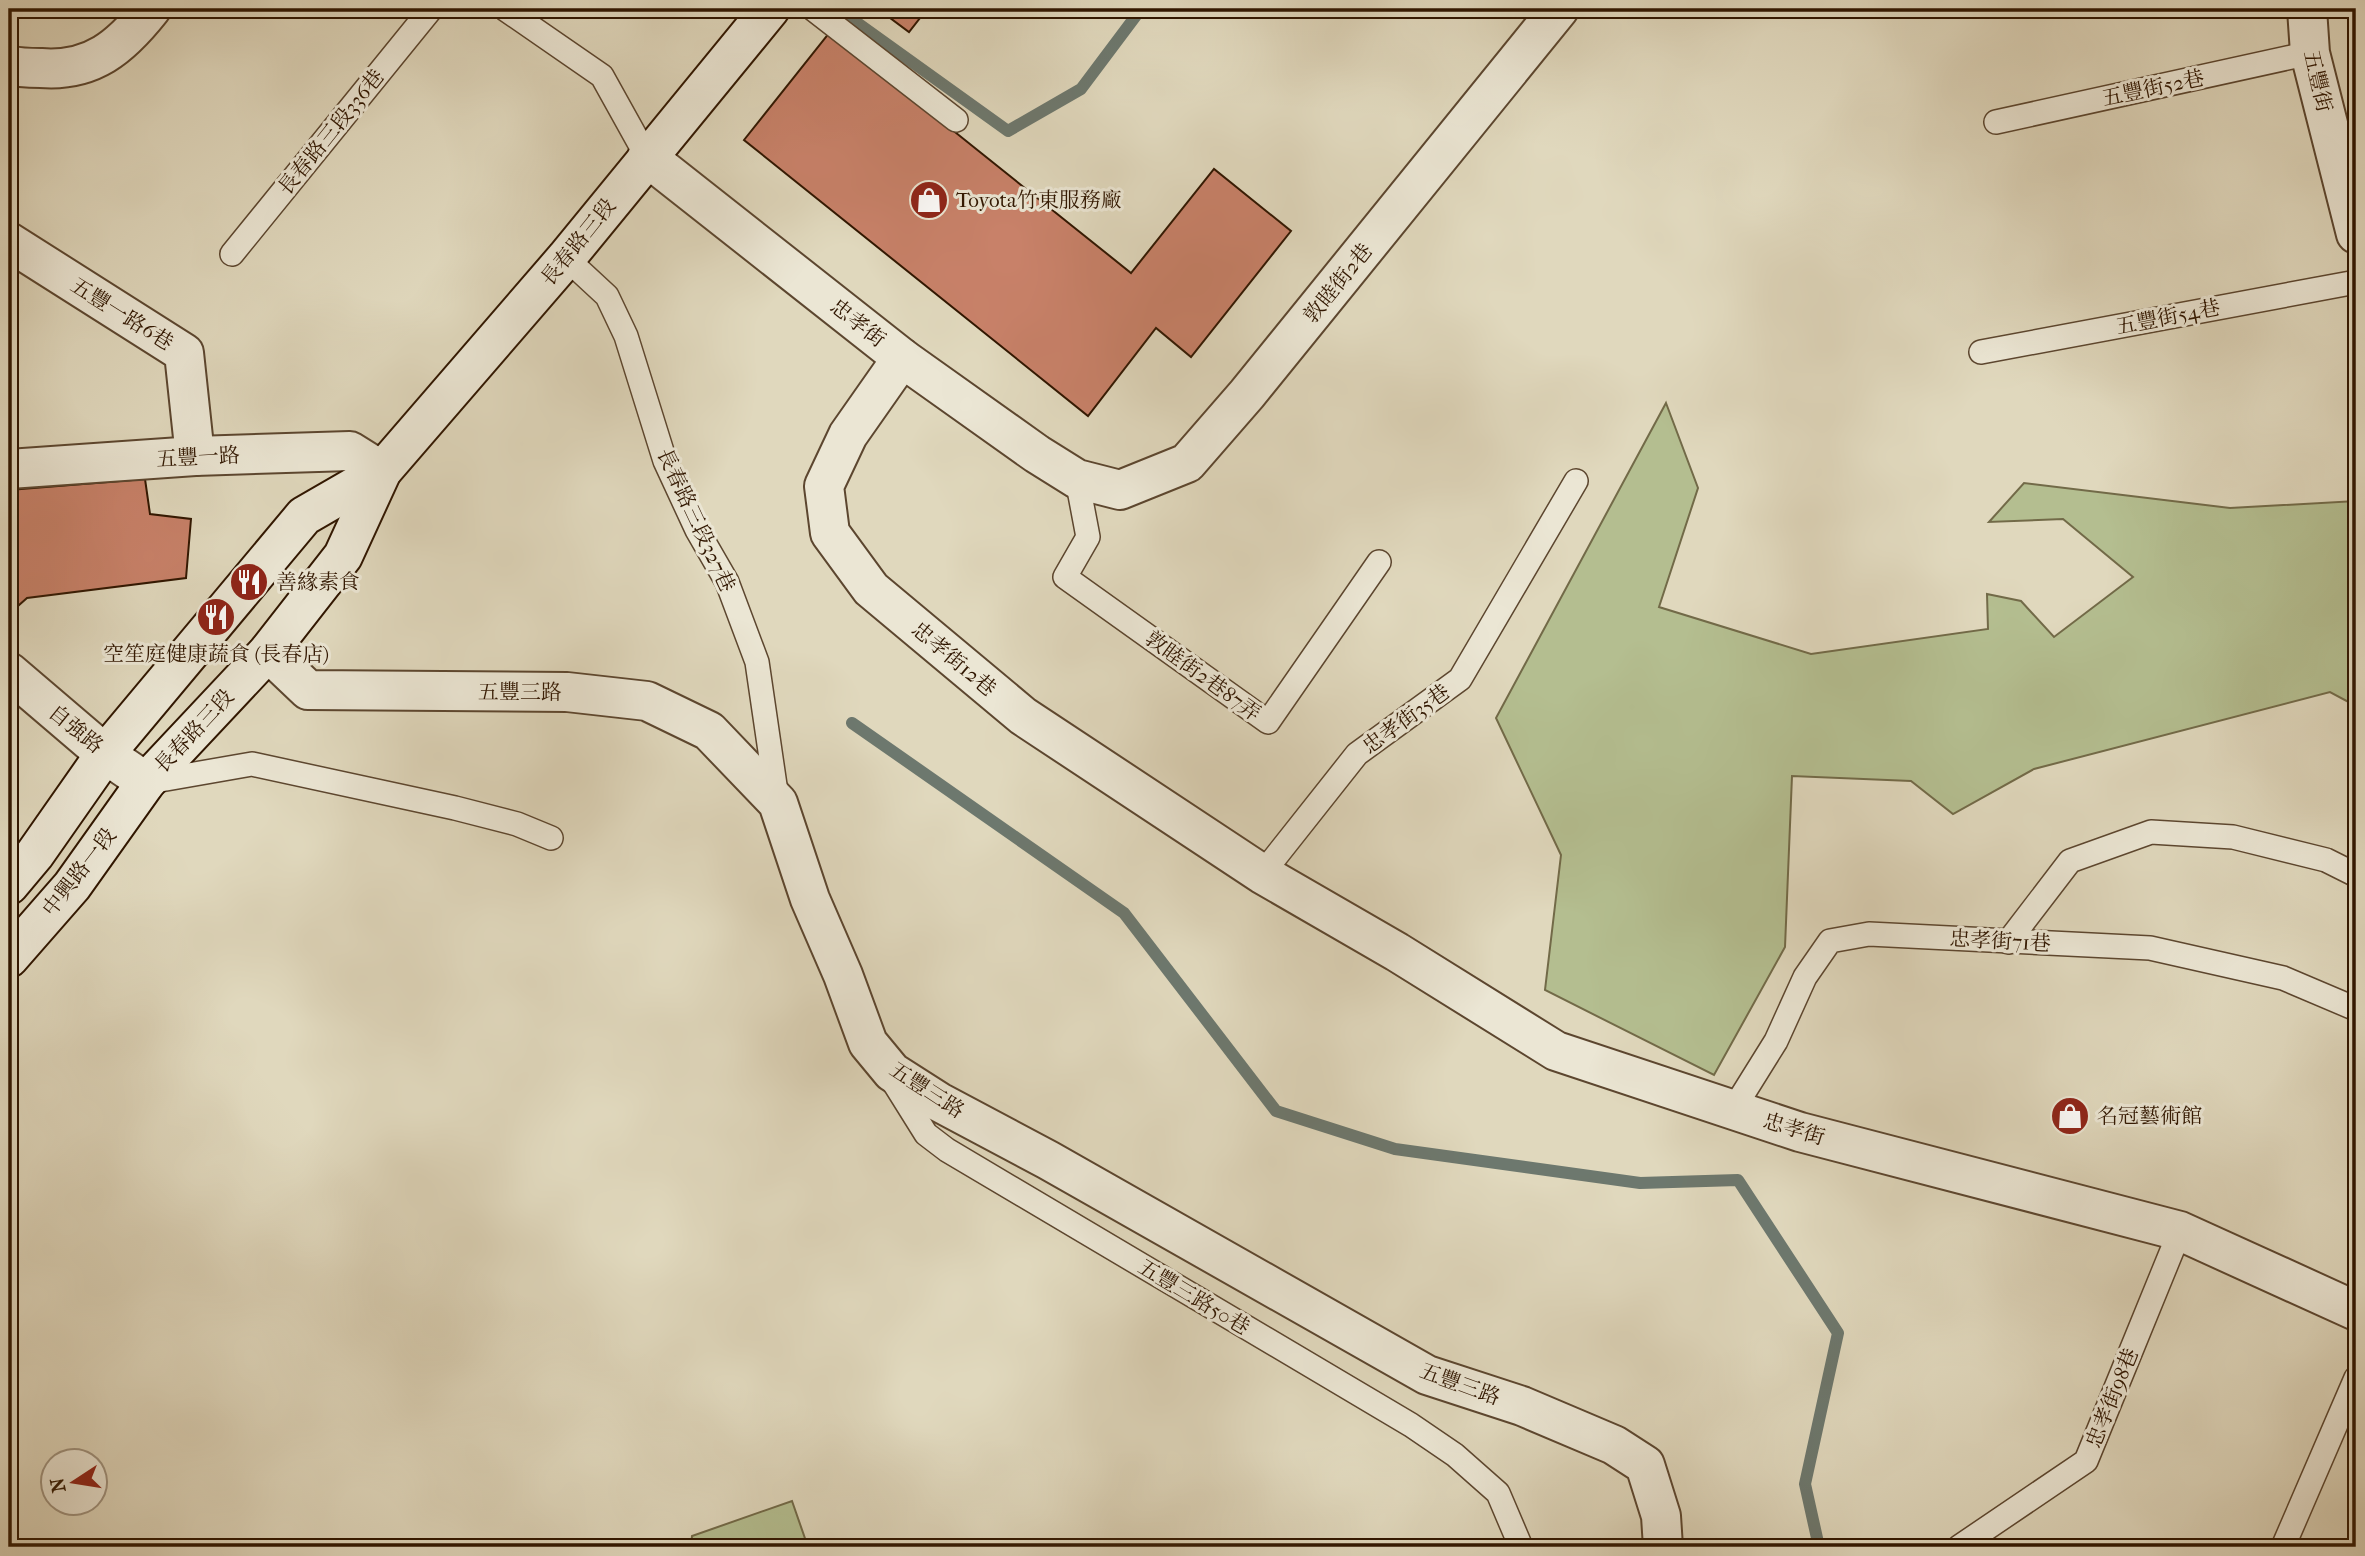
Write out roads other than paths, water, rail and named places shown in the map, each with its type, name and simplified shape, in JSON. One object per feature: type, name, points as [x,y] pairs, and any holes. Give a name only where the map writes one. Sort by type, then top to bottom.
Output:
[{"type":"street","points":[[9,65],[53,69],[87,64],[117,47],[151,9]]},
{"type":"street","name":"長春路三段","points":[[146,782],[268,652],[343,556],[382,471],[566,258],[770,9]]},
{"type":"street","name":"敦睦街2巷","points":[[1077,479],[1120,490],[1187,463],[1247,394],[1559,9]]},
{"type":"street","name":"五豐街","points":[[2307,9],[2310,53],[2356,234]]},
{"type":"street","name":"忠孝街","points":[[647,157],[902,358],[1037,454],[1077,479]]},
{"type":"street","name":"五豐一路6巷","points":[[9,242],[184,353],[195,456]]},
{"type":"street","name":"忠孝街12巷","points":[[902,358],[848,435],[824,486],[830,533],[872,589],[1023,716],[1262,874]]},
{"type":"street","name":"五豐一路","points":[[9,469],[195,456],[349,451],[382,471]]},
{"type":"street","name":"長春路三段","points":[[105,754],[304,516],[382,471]]},
{"type":"street","name":"五豐三路","points":[[268,652],[308,690],[567,692],[647,701],[709,731],[778,803],[810,899],[843,975],[868,1043],[892,1072],[939,1102],[1048,1160],[1427,1375],[1522,1406],[1614,1445],[1645,1465],[1661,1516],[1663,1547]]},
{"type":"street","name":"自強路","points":[[9,672],[105,754],[146,782]]},
{"type":"street","points":[[9,885],[105,754]]},
{"type":"street","name":"中興路一段","points":[[9,958],[72,886],[146,782]]},
{"type":"street","name":"忠孝街","points":[[1262,874],[1397,952],[1556,1051],[1800,1132],[2180,1231],[2356,1311]]},
{"type":"lane","name":"長春路三段336巷","points":[[232,254],[431,9]]},
{"type":"lane","points":[[505,9],[602,76],[647,157]]},
{"type":"lane","points":[[813,9],[956,120]]},
{"type":"lane","name":"五豐街52巷","points":[[1996,122],[2310,53]]},
{"type":"lane","name":"長春路三段327巷","points":[[566,258],[607,296],[626,336],[665,461],[697,530],[727,582],[757,662],[778,803]]},
{"type":"lane","name":"五豐街54巷","points":[[1980,352],[2356,282]]},
{"type":"lane","name":"敦睦街2巷87弄","points":[[1077,479],[1088,537],[1065,577],[1268,722],[1379,562]]},
{"type":"lane","name":"忠孝街35巷","points":[[1262,874],[1357,754],[1460,679],[1576,481]]},
{"type":"lane","points":[[146,782],[252,764],[467,811],[517,824],[551,838]]},
{"type":"lane","points":[[2008,942],[2070,861],[2151,832],[2234,838],[2326,860],[2356,875]]},
{"type":"lane","name":"忠孝街71巷","points":[[1733,1110],[1776,1041],[1805,977],[1830,941],[1869,934],[2150,948],[2283,978],[2356,1009]]},
{"type":"lane","name":"五豐三路50巷","points":[[868,1043],[926,1135],[1411,1425],[1455,1455],[1498,1493],[1521,1547]]},
{"type":"lane","name":"忠孝街98巷","points":[[1959,1547],[2086,1461],[2180,1231]]},
{"type":"lane","points":[[2283,1547],[2356,1378]]},
{"type":"waterway","points":[[845,14],[1008,131],[1081,89],[1141,9]]},
{"type":"waterway","points":[[852,723],[1124,913],[1276,1111],[1395,1149],[1640,1183],[1738,1180],[1838,1333],[1805,1484],[1819,1547]]},
{"type":"place","name":"Toyota竹東服務廠","points":[[929,200]]},
{"type":"place","name":"善緣素食","points":[[249,582]]},
{"type":"place","name":"空笙庭健康蔬食 (長春店)","points":[[216,617]]},
{"type":"place","name":"名冠藝術館","points":[[2070,1116]]}]
